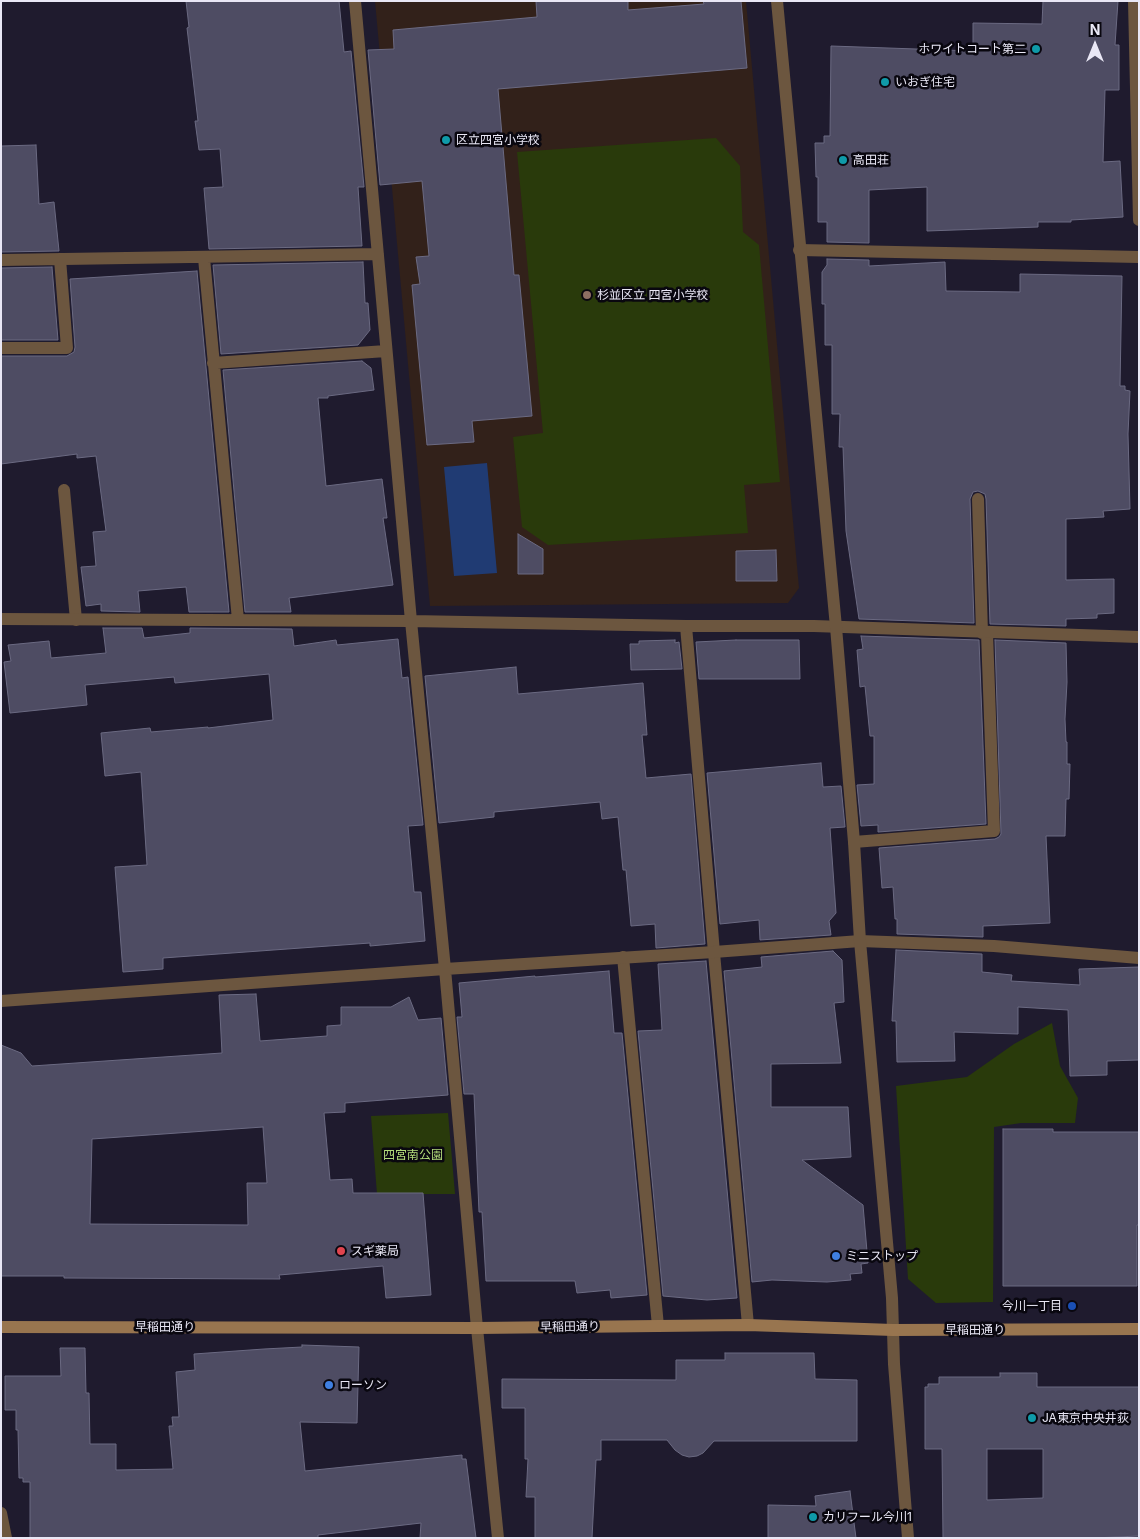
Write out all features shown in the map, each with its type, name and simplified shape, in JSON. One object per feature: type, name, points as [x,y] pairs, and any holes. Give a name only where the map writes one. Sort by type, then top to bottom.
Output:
[{"type":"main road","name":"早稲田通り","points":[[1,1327],[477,1328],[748,1325],[893,1330],[1139,1329]]},
{"type":"street","points":[[355,1],[411,621],[446,970],[477,1328],[498,1538]]},
{"type":"street","points":[[777,1],[836,627],[854,842],[860,941],[892,1298],[908,1538]]},
{"type":"street","points":[[1134,1],[1139,220]]},
{"type":"street","points":[[799,250],[1139,257]]},
{"type":"street","points":[[1,260],[378,254]]},
{"type":"street","points":[[204,258],[238,620]]},
{"type":"street","points":[[1,348],[67,348],[60,259]]},
{"type":"street","points":[[214,363],[386,351]]},
{"type":"street","points":[[64,490],[76,620]]},
{"type":"street","points":[[854,842],[994,831],[978,499]]},
{"type":"street","points":[[1,619],[411,621],[836,627],[1139,637]]},
{"type":"street","points":[[686,626],[748,1325]]},
{"type":"street","points":[[1,1001],[860,941],[994,946],[1139,958]]},
{"type":"street","points":[[622,957],[658,1326]]},
{"type":"street","points":[[1,1513],[6,1538]]},
{"type":"shaded area","name":"杉並区立 四宮小学校","points":[[375,1],[746,1],[799,588],[788,603],[430,606]]},
{"type":"green space","points":[[716,138],[740,166],[743,232],[759,245],[780,482],[744,485],[748,533],[548,545],[522,527],[513,437],[543,433],[517,152]]},
{"type":"green space","points":[[1052,1023],[1060,1066],[1078,1098],[1075,1123],[1021,1123],[994,1127],[993,1302],[936,1303],[908,1279],[896,1086],[967,1077],[1014,1044]]},
{"type":"green space","name":"四宮南公園","points":[[448,1113],[455,1194],[377,1194],[371,1116]]},
{"type":"water","points":[[487,463],[497,573],[454,576],[444,467]]},
{"type":"building","points":[[186,1],[339,1],[344,52],[351,51],[364,187],[358,187],[362,246],[209,249],[204,188],[223,187],[220,149],[199,150],[195,121],[198,121],[187,28],[189,27]]},
{"type":"building","name":"区立四宮小学校","points":[[536,1],[628,1],[628,10],[704,4],[703,1],[741,1],[747,68],[498,89],[514,275],[519,275],[532,416],[472,421],[474,442],[427,445],[412,285],[420,284],[416,257],[429,256],[422,181],[380,185],[368,50],[394,49],[393,30],[537,17]]},
{"type":"building","points":[[1043,1],[1118,1],[1115,45],[1119,45],[1119,90],[1105,90],[1103,162],[1120,161],[1123,217],[1071,220],[1071,222],[1038,222],[1038,227],[927,231],[927,187],[869,190],[869,243],[827,242],[827,222],[818,222],[818,177],[816,177],[815,143],[824,143],[824,136],[830,136],[831,46],[973,51],[973,23],[1042,24]]},
{"type":"building","points":[[36,145],[39,204],[54,202],[59,251],[1,252],[1,146]]},
{"type":"building","points":[[827,259],[869,260],[869,266],[945,262],[946,291],[1020,292],[1020,274],[1122,276],[1120,386],[1125,386],[1125,390],[1130,391],[1128,434],[1130,509],[1103,511],[1104,517],[1066,519],[1066,580],[1114,579],[1114,613],[1097,614],[1097,618],[1066,619],[1066,626],[990,624],[986,499],[985,494],[978,491],[973,492],[970,499],[974,623],[859,619],[846,531],[843,447],[839,447],[840,414],[832,414],[832,345],[825,345],[825,304],[822,304],[822,272],[827,265]]},
{"type":"building","points":[[363,262],[365,303],[368,303],[370,330],[358,345],[221,354],[213,265]]},
{"type":"building","points":[[52,267],[58,340],[1,340],[1,268]]},
{"type":"building","points":[[197,271],[229,612],[189,612],[186,587],[138,591],[140,612],[101,611],[101,604],[86,606],[81,567],[96,566],[93,532],[106,531],[96,456],[77,458],[77,454],[1,464],[1,356],[67,356],[74,352],[70,279]]},
{"type":"building","points":[[362,361],[371,368],[374,390],[318,398],[326,486],[382,479],[387,518],[383,518],[393,585],[289,598],[291,612],[245,612],[223,370]]},
{"type":"building","points":[[518,534],[543,549],[543,574],[518,574]]},
{"type":"building","points":[[776,550],[777,581],[736,581],[736,551]]},
{"type":"building","points":[[103,628],[142,628],[144,638],[190,633],[190,628],[292,629],[294,646],[336,640],[337,645],[398,639],[402,678],[408,677],[423,825],[408,826],[414,892],[421,892],[425,941],[370,946],[370,943],[163,958],[163,969],[123,972],[115,867],[147,865],[141,772],[105,776],[101,733],[150,728],[151,732],[208,728],[273,720],[269,674],[175,683],[174,677],[85,685],[87,705],[10,713],[4,662],[11,661],[8,645],[49,641],[51,658],[106,653]]},
{"type":"building","points":[[861,636],[979,640],[986,824],[878,832],[878,825],[861,826],[857,785],[874,784],[874,736],[870,736],[865,686],[860,687],[857,650],[863,649]]},
{"type":"building","points":[[675,640],[675,643],[679,642],[682,669],[631,670],[630,644],[639,644],[639,641]]},
{"type":"building","points":[[799,640],[800,679],[699,679],[696,642]]},
{"type":"building","points":[[995,640],[1066,643],[1067,682],[1065,719],[1067,764],[1070,764],[1069,799],[1066,799],[1065,836],[1046,836],[1050,923],[983,926],[983,937],[897,934],[893,887],[882,888],[879,848],[995,839],[1001,834]]},
{"type":"building","points":[[516,667],[518,694],[643,683],[647,735],[642,735],[646,778],[691,774],[705,944],[656,948],[655,924],[631,926],[626,870],[623,870],[618,817],[602,819],[600,802],[494,812],[494,817],[439,823],[425,676]]},
{"type":"building","points":[[821,763],[823,787],[841,786],[845,827],[830,828],[836,913],[829,921],[831,935],[760,940],[759,920],[720,924],[707,773]]},
{"type":"building","points":[[896,950],[982,954],[982,972],[1012,975],[1011,981],[1080,985],[1079,969],[1139,967],[1139,1060],[1107,1061],[1107,1075],[1070,1076],[1068,1010],[1018,1007],[1018,1034],[954,1032],[955,1061],[897,1062],[896,1021],[892,1021]]},
{"type":"building","points":[[833,951],[842,960],[844,1002],[834,1003],[841,1063],[771,1064],[771,1107],[848,1107],[851,1157],[802,1160],[863,1205],[868,1263],[861,1264],[862,1273],[850,1274],[851,1280],[827,1282],[772,1280],[752,1282],[724,971],[762,967],[761,957]]},
{"type":"building","points":[[706,961],[737,1298],[707,1300],[663,1296],[638,1031],[662,1030],[658,964]]},
{"type":"building","points":[[609,971],[614,1033],[622,1033],[647,1295],[611,1298],[610,1290],[577,1293],[575,1281],[486,1281],[482,1212],[479,1212],[474,1094],[464,1094],[457,1017],[462,1017],[459,983]]},
{"type":"building","points":[[256,994],[260,1041],[327,1036],[327,1026],[341,1025],[341,1007],[391,1007],[409,997],[418,1020],[441,1018],[448,1095],[345,1103],[345,1112],[324,1113],[330,1180],[352,1179],[353,1193],[423,1193],[431,1295],[386,1298],[383,1266],[279,1275],[280,1279],[1,1276],[1,1045],[21,1053],[32,1066],[222,1053],[219,995]],"holes":[[[263,1127],[267,1183],[247,1183],[248,1225],[90,1224],[92,1139]]]},
{"type":"building","points":[[1003,1129],[1053,1129],[1053,1132],[1139,1132],[1137,1286],[1003,1286]]},
{"type":"building","points":[[302,1345],[359,1347],[357,1423],[300,1422],[305,1471],[462,1455],[462,1459],[466,1459],[476,1538],[420,1538],[421,1523],[318,1535],[318,1538],[30,1538],[30,1482],[23,1482],[23,1478],[19,1478],[16,1410],[5,1410],[5,1376],[61,1376],[60,1348],[85,1348],[86,1393],[89,1393],[90,1444],[116,1444],[116,1470],[173,1469],[169,1426],[173,1426],[172,1417],[179,1417],[176,1372],[195,1370],[194,1354],[302,1347]]},
{"type":"building","points":[[725,1353],[814,1353],[815,1379],[857,1380],[857,1441],[714,1441],[703,1453],[689,1457],[675,1450],[667,1440],[601,1440],[601,1460],[596,1460],[592,1538],[535,1538],[535,1497],[526,1497],[528,1459],[525,1459],[525,1408],[502,1408],[502,1379],[676,1380],[676,1360],[725,1360]]},
{"type":"building","points":[[1000,1373],[1037,1373],[1037,1387],[1139,1387],[1139,1536],[1093,1538],[943,1538],[942,1449],[925,1449],[925,1387],[928,1387],[928,1384],[939,1384],[939,1377],[1000,1377]],"holes":[[[987,1449],[1043,1449],[1043,1498],[987,1500]]]},
{"type":"building","name":"カリフール今川1","points":[[850,1491],[856,1538],[768,1538],[768,1505],[816,1506],[815,1496]]},
{"type":"place","name":"ホワイトコート第二","points":[[1036,49]]},
{"type":"place","name":"いおぎ住宅","points":[[885,82]]},
{"type":"place","name":"区立四宮小学校","points":[[446,140]]},
{"type":"place","name":"高田荘","points":[[843,160]]},
{"type":"place","name":"杉並区立 四宮小学校","points":[[587,295]]},
{"type":"place","name":"スギ薬局","points":[[341,1251]]},
{"type":"place","name":"ミニストップ","points":[[836,1256]]},
{"type":"place","name":"今川一丁目","points":[[1072,1306]]},
{"type":"place","name":"ローソン","points":[[329,1385]]},
{"type":"place","name":"JA東京中央井荻","points":[[1032,1418]]},
{"type":"place","name":"カリフール今川1","points":[[813,1517]]}]
